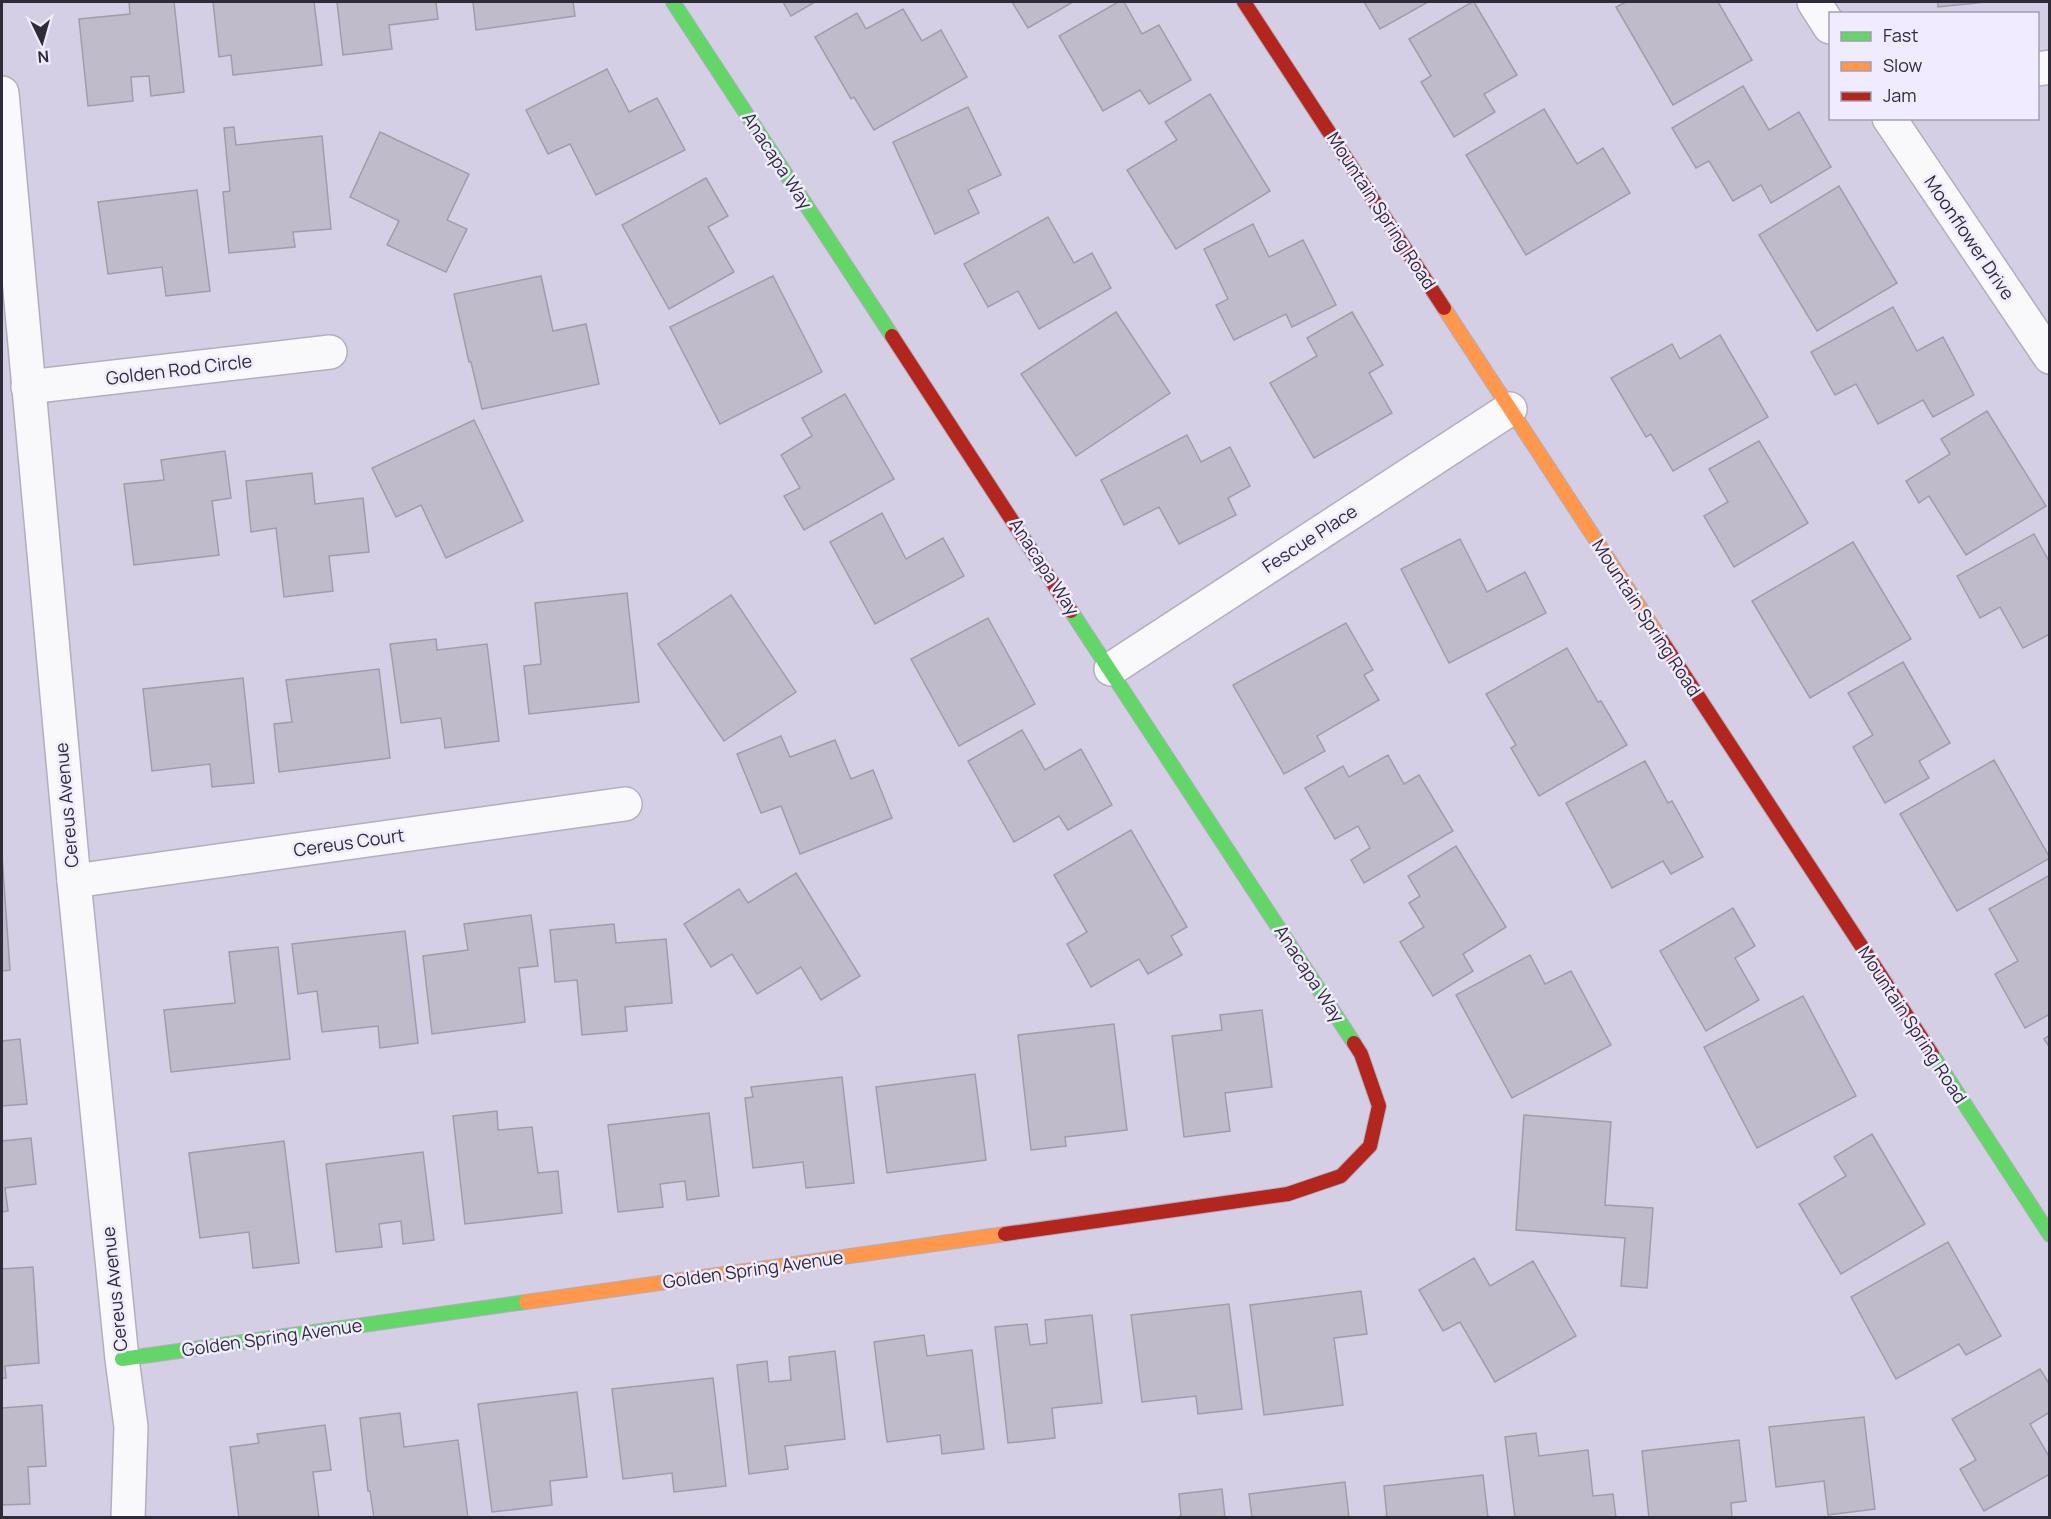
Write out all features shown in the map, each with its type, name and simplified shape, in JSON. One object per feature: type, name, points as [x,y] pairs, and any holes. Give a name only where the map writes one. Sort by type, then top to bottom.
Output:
[{"type":"street","name":"Anacapa Way","points":[[673,2],[1361,1053],[1379,1106],[1370,1146]]},
{"type":"street","name":"Mountain Spring Road","points":[[1244,2],[2049,1234]]},
{"type":"street","points":[[1814,2],[1829,25]]},
{"type":"street","name":"Cereus Avenue","points":[[2,93],[74,881],[122,1359],[131,1427],[128,1518]]},
{"type":"street","name":"Moonflower Drive","points":[[1894,120],[2049,357]]},
{"type":"street","name":"Golden Rod Circle","points":[[28,387],[330,352]]},
{"type":"street","name":"Fescue Place","points":[[1111,669],[1510,409]]},
{"type":"street","name":"Cereus Court","points":[[74,881],[625,804]]},
{"type":"street","name":"Golden Spring Avenue","points":[[122,1359],[1288,1194],[1341,1176],[1370,1146]]},
{"type":"building","points":[[129,2],[174,2],[184,92],[151,96],[149,76],[131,77],[133,101],[88,106],[79,19],[130,14]]},
{"type":"building","points":[[213,2],[314,2],[322,65],[233,75],[231,55],[219,57]]},
{"type":"building","points":[[337,2],[436,2],[438,19],[389,25],[392,49],[343,55]]},
{"type":"building","points":[[473,2],[573,2],[575,16],[476,30]]},
{"type":"building","points":[[783,2],[815,2],[791,16]]},
{"type":"building","points":[[1012,2],[1073,2],[1028,28]]},
{"type":"building","points":[[1118,2],[1124,2],[1142,34],[1159,25],[1191,80],[1149,104],[1140,90],[1103,111],[1059,36]]},
{"type":"building","points":[[1364,2],[1428,2],[1380,29]]},
{"type":"building","points":[[1472,2],[1517,75],[1484,94],[1495,112],[1454,137],[1421,82],[1431,76],[1409,39]]},
{"type":"building","points":[[1626,2],[1718,2],[1752,60],[1673,105],[1616,7]]},
{"type":"building","points":[[1938,2],[1986,2],[1938,7]]},
{"type":"building","points":[[903,9],[922,41],[941,30],[967,77],[874,130],[854,97],[851,99],[815,37],[857,13],[866,29]]},
{"type":"building","points":[[607,69],[629,112],[657,98],[685,150],[596,195],[570,144],[548,154],[526,110]]},
{"type":"building","points":[[1743,86],[1769,130],[1799,112],[1831,167],[1771,203],[1761,185],[1733,201],[1709,161],[1696,168],[1672,128]]},
{"type":"building","points":[[1210,94],[1270,191],[1176,249],[1127,170],[1177,140],[1165,122]]},
{"type":"building","points":[[968,107],[1001,175],[968,190],[979,213],[935,234],[893,142]]},
{"type":"building","points":[[1544,109],[1577,164],[1603,148],[1630,193],[1526,255],[1466,155]]},
{"type":"building","points":[[234,127],[236,145],[322,136],[331,229],[293,232],[295,247],[229,253],[223,192],[230,191],[224,128]]},
{"type":"building","points":[[380,132],[469,174],[447,220],[467,229],[446,272],[387,245],[399,221],[350,197]]},
{"type":"building","points":[[706,178],[728,216],[708,227],[734,272],[669,309],[622,225]]},
{"type":"building","points":[[1839,186],[1897,283],[1817,331],[1759,235]]},
{"type":"building","points":[[197,190],[210,291],[166,296],[162,267],[108,274],[98,202]]},
{"type":"building","points":[[1048,217],[1074,263],[1092,253],[1111,288],[1039,329],[1018,291],[988,307],[964,264]]},
{"type":"building","points":[[1253,224],[1269,257],[1303,240],[1336,305],[1292,327],[1286,314],[1234,340],[1216,305],[1228,299],[1204,249]]},
{"type":"building","points":[[541,276],[553,331],[586,324],[599,384],[482,409],[454,294]]},
{"type":"building","points":[[773,276],[822,372],[720,424],[670,327]]},
{"type":"building","points":[[1893,307],[1917,351],[1943,337],[1974,395],[1933,417],[1923,400],[1878,424],[1856,384],[1835,395],[1811,352]]},
{"type":"building","points":[[1116,312],[1170,393],[1076,456],[1021,374]]},
{"type":"building","points":[[1352,312],[1383,365],[1369,373],[1392,413],[1314,458],[1270,383],[1317,356],[1307,338]]},
{"type":"building","points":[[1720,335],[1768,417],[1673,471],[1651,434],[1646,437],[1611,378],[1672,344],[1680,359]]},
{"type":"building","points":[[845,394],[894,479],[804,530],[784,496],[800,488],[781,455],[812,436],[802,418]]},
{"type":"building","points":[[1987,411],[2046,506],[1966,555],[1929,496],[1919,503],[1906,481],[1950,454],[1941,439]]},
{"type":"building","points":[[474,420],[523,521],[446,558],[421,505],[396,517],[372,468]]},
{"type":"building","points":[[1187,435],[1201,462],[1230,447],[1250,486],[1228,498],[1236,515],[1179,544],[1159,507],[1124,525],[1101,480]]},
{"type":"building","points":[[1759,441],[1808,523],[1734,567],[1704,516],[1728,502],[1709,469]]},
{"type":"building","points":[[225,451],[231,498],[212,501],[219,555],[134,565],[124,484],[164,480],[161,460]]},
{"type":"building","points":[[312,473],[315,504],[363,498],[369,552],[329,556],[333,591],[284,597],[276,528],[251,532],[246,481]]},
{"type":"building","points":[[882,513],[906,559],[943,538],[964,576],[875,624],[830,542]]},
{"type":"building","points":[[2034,534],[2050,563],[2050,634],[2023,648],[2000,607],[1980,618],[1957,576]]},
{"type":"building","points":[[1460,539],[1487,592],[1525,572],[1546,613],[1449,663],[1401,569]]},
{"type":"building","points":[[1853,542],[1911,639],[1810,698],[1752,601]]},
{"type":"building","points":[[627,593],[639,702],[529,714],[524,666],[541,664],[535,603]]},
{"type":"building","points":[[731,595],[796,692],[724,741],[658,644]]},
{"type":"building","points":[[988,618],[1035,704],[959,746],[911,659]]},
{"type":"building","points":[[1346,623],[1373,670],[1364,675],[1379,700],[1317,736],[1325,751],[1284,774],[1233,685]]},
{"type":"building","points":[[436,639],[437,650],[487,644],[499,741],[445,748],[441,718],[401,723],[390,644]]},
{"type":"building","points":[[1567,648],[1598,702],[1601,701],[1627,745],[1539,796],[1511,748],[1516,745],[1486,694]]},
{"type":"building","points":[[1903,662],[1950,743],[1919,761],[1929,778],[1885,803],[1853,747],[1873,735],[1848,693]]},
{"type":"building","points":[[379,669],[390,758],[279,772],[274,724],[292,722],[286,680]]},
{"type":"building","points":[[243,678],[254,783],[212,787],[210,764],[152,771],[143,689]]},
{"type":"building","points":[[1022,730],[1045,770],[1081,749],[1112,805],[1068,830],[1059,816],[1014,842],[968,761]]},
{"type":"building","points":[[781,736],[790,757],[835,740],[851,779],[873,770],[892,818],[800,854],[781,806],[761,813],[737,754]]},
{"type":"building","points":[[1388,755],[1404,784],[1419,775],[1453,831],[1364,883],[1351,860],[1370,848],[1358,826],[1335,839],[1305,788],[1343,766],[1349,777]]},
{"type":"building","points":[[1994,760],[2050,858],[1957,911],[1900,814]]},
{"type":"building","points":[[1645,761],[1668,803],[1672,801],[1703,857],[1671,874],[1663,861],[1612,888],[1566,803]]},
{"type":"building","points":[[1131,830],[1187,927],[1171,936],[1182,955],[1148,974],[1139,959],[1091,987],[1067,944],[1087,932],[1054,875]]},
{"type":"building","points":[[1456,846],[1506,927],[1463,954],[1473,971],[1433,996],[1400,942],[1424,927],[1409,903],[1420,896],[1408,876]]},
{"type":"building","points":[[2,855],[10,970],[2,971]]},
{"type":"building","points":[[796,873],[860,976],[821,1000],[801,967],[757,994],[732,954],[711,967],[684,924],[739,889],[748,903]]},
{"type":"building","points":[[2050,875],[2050,1014],[2025,1028],[1995,974],[2018,961],[1989,909]]},
{"type":"building","points":[[1733,908],[1755,946],[1735,958],[1759,1000],[1706,1031],[1660,951]]},
{"type":"building","points":[[531,915],[538,966],[519,968],[525,1022],[432,1034],[423,956],[468,950],[464,924]]},
{"type":"building","points":[[614,924],[616,943],[666,939],[672,1003],[625,1007],[627,1031],[582,1035],[577,980],[555,982],[550,930]]},
{"type":"building","points":[[405,931],[418,1043],[380,1048],[378,1026],[322,1032],[317,991],[298,994],[292,944]]},
{"type":"building","points":[[278,947],[290,1059],[171,1072],[164,1010],[235,1003],[229,952]]},
{"type":"building","points":[[1530,955],[1545,984],[1571,971],[1611,1045],[1512,1098],[1456,995]]},
{"type":"building","points":[[1803,996],[1856,1096],[1757,1148],[1704,1047]]},
{"type":"building","points":[[1262,1010],[1272,1087],[1225,1093],[1230,1131],[1184,1137],[1172,1036],[1222,1030],[1220,1015]]},
{"type":"building","points":[[1114,1024],[1127,1130],[1065,1137],[1066,1146],[1031,1150],[1018,1035]]},
{"type":"building","points":[[2050,1035],[2050,1048],[2044,1039]]},
{"type":"building","points":[[20,1039],[27,1104],[2,1106],[2,1041]]},
{"type":"building","points":[[975,1074],[986,1160],[887,1173],[876,1087]]},
{"type":"building","points":[[842,1077],[854,1183],[806,1188],[803,1162],[753,1168],[745,1098],[753,1097],[751,1087]]},
{"type":"building","points":[[497,1111],[498,1130],[532,1127],[538,1173],[558,1171],[562,1213],[465,1224],[453,1116]]},
{"type":"building","points":[[709,1113],[719,1196],[687,1200],[685,1181],[660,1184],[663,1207],[618,1212],[608,1125]]},
{"type":"building","points":[[1524,1115],[1611,1122],[1605,1205],[1653,1208],[1647,1288],[1621,1286],[1625,1238],[1516,1230]]},
{"type":"building","points":[[1872,1134],[1925,1224],[1841,1274],[1799,1204],[1846,1176],[1834,1157]]},
{"type":"building","points":[[31,1138],[36,1184],[5,1188],[8,1211],[2,1212],[2,1141]]},
{"type":"building","points":[[284,1141],[299,1263],[253,1268],[249,1232],[200,1238],[189,1153]]},
{"type":"building","points":[[423,1152],[434,1240],[403,1244],[401,1221],[379,1224],[382,1247],[336,1252],[326,1164]]},
{"type":"building","points":[[1948,1242],[2001,1336],[1966,1355],[1959,1344],[1896,1379],[1851,1297]]},
{"type":"building","points":[[1474,1258],[1490,1286],[1533,1261],[1576,1336],[1495,1382],[1460,1322],[1443,1331],[1419,1290]]},
{"type":"building","points":[[33,1267],[39,1363],[5,1366],[6,1378],[2,1378],[2,1269]]},
{"type":"building","points":[[1361,1291],[1367,1334],[1334,1338],[1343,1405],[1264,1415],[1250,1305]]},
{"type":"building","points":[[1229,1304],[1242,1409],[1198,1414],[1196,1396],[1142,1402],[1131,1315]]},
{"type":"building","points":[[1092,1315],[1102,1403],[1052,1408],[1055,1438],[1008,1443],[995,1327],[1027,1324],[1030,1345],[1047,1343],[1045,1320]]},
{"type":"building","points":[[924,1335],[927,1356],[972,1350],[984,1449],[942,1454],[940,1435],[887,1442],[874,1342]]},
{"type":"building","points":[[835,1351],[845,1439],[785,1446],[788,1469],[749,1474],[737,1365],[767,1361],[769,1382],[791,1380],[789,1357]]},
{"type":"building","points":[[2040,1369],[2050,1385],[2050,1412],[2030,1424],[2050,1458],[2050,1474],[1984,1511],[1960,1469],[1976,1460],[1952,1419]]},
{"type":"building","points":[[713,1378],[726,1486],[674,1492],[672,1473],[623,1479],[612,1389]]},
{"type":"building","points":[[577,1392],[587,1477],[550,1481],[552,1505],[492,1512],[478,1404]]},
{"type":"building","points":[[42,1405],[46,1466],[28,1467],[30,1504],[2,1505],[2,1408]]},
{"type":"building","points":[[400,1413],[404,1447],[458,1440],[468,1518],[374,1518],[370,1491],[368,1491],[360,1418]]},
{"type":"building","points":[[1864,1417],[1875,1509],[1828,1515],[1824,1481],[1776,1487],[1769,1427]]},
{"type":"building","points":[[325,1425],[331,1470],[313,1472],[319,1518],[239,1518],[230,1447],[259,1443],[257,1434]]},
{"type":"building","points":[[1536,1433],[1539,1456],[1588,1450],[1593,1496],[1613,1494],[1616,1518],[1515,1518],[1505,1437]]},
{"type":"building","points":[[1739,1440],[1746,1501],[1731,1503],[1732,1518],[1649,1518],[1642,1451]]},
{"type":"building","points":[[1483,1475],[1488,1518],[1387,1518],[1384,1486]]},
{"type":"building","points":[[1345,1482],[1349,1518],[1252,1518],[1249,1494]]},
{"type":"building","points":[[1222,1489],[1225,1518],[1173,1518],[1181,1516],[1179,1494]]},
{"type":"traffic: fast","points":[[673,2],[892,336]]},
{"type":"traffic: fast","points":[[1071,611],[1354,1043]]},
{"type":"traffic: fast","points":[[1932,1054],[2050,1235]]},
{"type":"traffic: fast","points":[[122,1359],[526,1302]]},
{"type":"traffic: slow","points":[[1444,308],[1660,638]]},
{"type":"traffic: slow","points":[[526,1302],[1005,1234]]},
{"type":"traffic: jam","points":[[1244,2],[1444,308]]},
{"type":"traffic: jam","points":[[892,336],[1071,611]]},
{"type":"traffic: jam","points":[[1660,638],[1932,1054]]},
{"type":"traffic: jam","points":[[1005,1234],[1288,1194],[1341,1176],[1370,1146],[1379,1106],[1361,1054],[1354,1043]]}]
